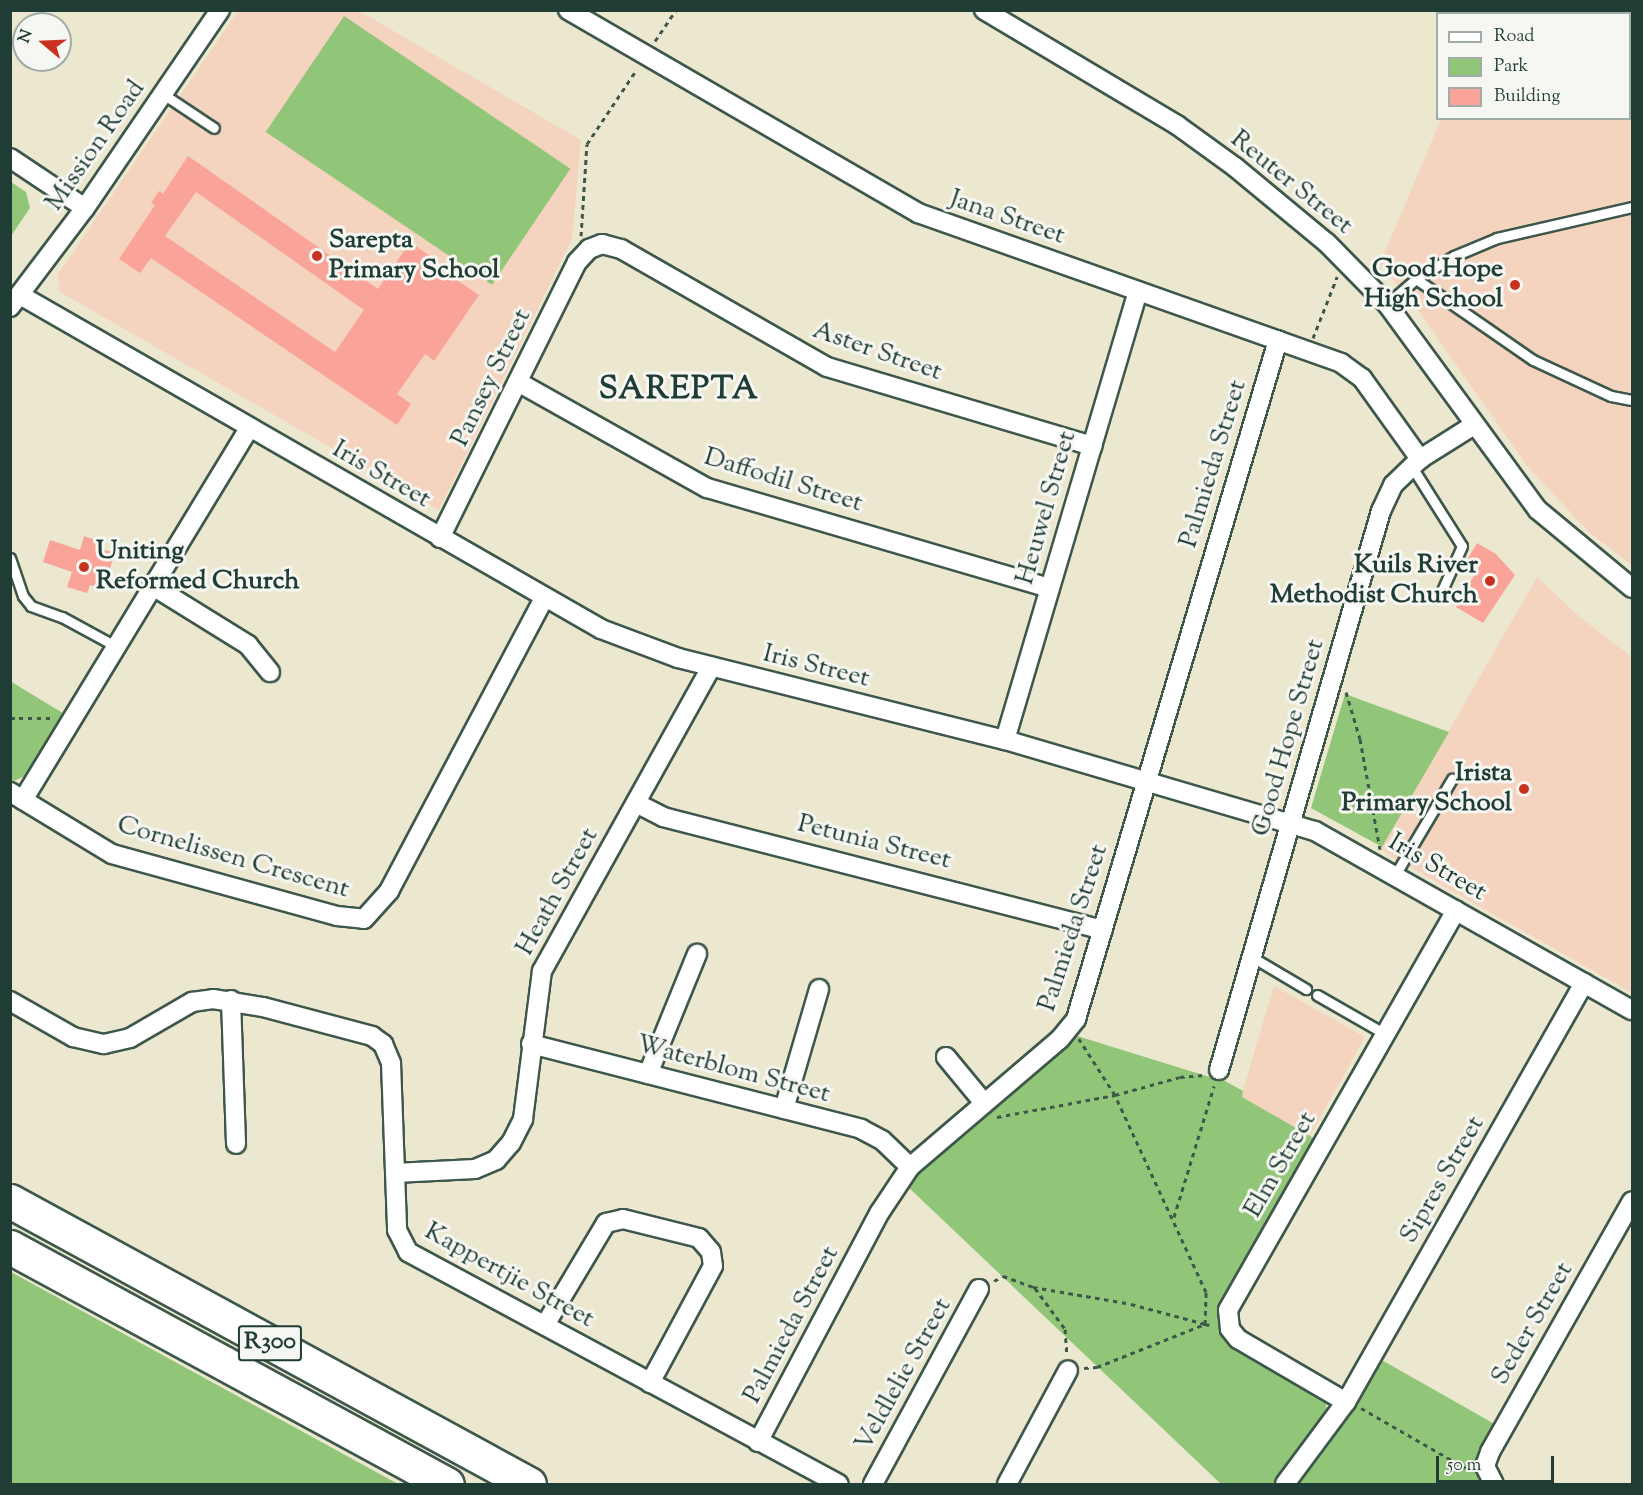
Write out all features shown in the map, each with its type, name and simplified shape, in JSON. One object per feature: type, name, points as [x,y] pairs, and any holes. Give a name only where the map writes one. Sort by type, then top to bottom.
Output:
[{"type":"highway","name":"R300","points":[[10,1201],[529,1485]]},
{"type":"highway","name":"R300","points":[[10,1247],[447,1485]]},
{"type":"street","name":"Mission Road","points":[[15,301],[85,208],[220,10]]},
{"type":"street","name":"Jana Street","points":[[568,10],[918,213],[1341,363],[1362,378],[1416,463]]},
{"type":"street","name":"Reuter Street","points":[[984,10],[1177,125],[1293,213],[1349,264],[1387,304],[1538,510],[1632,588]]},
{"type":"street","points":[[10,158],[85,208]]},
{"type":"street","name":"Aster Street","points":[[589,249],[615,246],[827,367],[1092,446]]},
{"type":"street","name":"Pansey Street","points":[[440,538],[518,382],[589,249]]},
{"type":"street","name":"Heuwel Street","points":[[1005,740],[1138,291]]},
{"type":"street","name":"Iris Street","points":[[15,301],[249,428],[544,598],[623,639],[711,667],[1005,740],[1290,823],[1356,851],[1632,1010]]},
{"type":"street","name":"Palmieda Street","points":[[758,1442],[880,1212],[910,1167],[1070,1029],[1080,1010],[1278,340]]},
{"type":"street","name":"Daffodil Street","points":[[518,382],[707,488],[1050,588]]},
{"type":"street","name":"Good Hope Street","points":[[1219,1070],[1381,511],[1393,485],[1416,463],[1474,425]]},
{"type":"street","name":"Cornelissen Crescent","points":[[249,428],[71,722],[17,796],[112,854],[337,916],[364,919],[389,891],[544,598]]},
{"type":"street","points":[[153,586],[248,645],[270,672]]},
{"type":"street","name":"Heath Street","points":[[395,1173],[475,1169],[496,1160],[523,1119],[531,1044],[543,971],[711,667]]},
{"type":"street","name":"Petunia Street","points":[[636,803],[663,817],[1103,930]]},
{"type":"street","name":"Elm Street","points":[[1232,1333],[1227,1317],[1231,1304],[1456,910]]},
{"type":"street","points":[[648,1074],[697,954]]},
{"type":"street","name":"Sipres Street","points":[[1346,1402],[1584,983]]},
{"type":"street","points":[[784,1109],[819,988]]},
{"type":"street","points":[[231,1000],[236,1144]]},
{"type":"street","name":"Kappertjie Street","points":[[10,1001],[73,1037],[104,1044],[130,1038],[192,1002],[231,1000],[366,1033],[382,1044],[391,1063],[397,1230],[408,1252],[838,1485]]},
{"type":"street","name":"Waterblom Street","points":[[531,1044],[868,1132],[910,1167]]},
{"type":"street","points":[[946,1057],[984,1103]]},
{"type":"street","name":"Seder Street","points":[[1490,1479],[1490,1452],[1632,1201]]},
{"type":"street","points":[[545,1325],[606,1223],[623,1219],[699,1238],[711,1251],[713,1266],[650,1383]]},
{"type":"street","name":"Veldlelie Street","points":[[873,1485],[980,1289]]},
{"type":"street","points":[[1232,1333],[1346,1402],[1285,1485]]},
{"type":"street","points":[[1007,1485],[1068,1370]]},
{"type":"lane","points":[[163,94],[213,128]]},
{"type":"lane","points":[[1387,304],[1416,279],[1454,256],[1497,238],[1632,207]]},
{"type":"lane","points":[[1416,279],[1533,360],[1611,396],[1632,400]]},
{"type":"lane","points":[[1416,463],[1462,546],[1440,595]]},
{"type":"lane","points":[[10,558],[23,596],[31,606],[62,617],[117,647]]},
{"type":"lane","points":[[1395,875],[1452,779]]},
{"type":"lane","points":[[1252,957],[1306,989]]},
{"type":"lane","points":[[1317,995],[1385,1034]]},
{"type":"path","points":[[589,249],[581,226],[587,144],[676,10]]},
{"type":"path","points":[[1306,350],[1333,282],[1349,264]]},
{"type":"path","points":[[1343,684],[1360,739],[1380,851]]},
{"type":"path","points":[[10,718],[71,722]]},
{"type":"path","points":[[1070,1029],[1086,1046],[1115,1095],[1173,1218],[1206,1292],[1205,1324]]},
{"type":"path","points":[[965,1119],[1115,1095],[1219,1070]]},
{"type":"path","points":[[1173,1218],[1219,1070]]},
{"type":"path","points":[[980,1289],[1003,1276],[1034,1287],[1131,1304],[1232,1333]]},
{"type":"path","points":[[1034,1287],[1065,1329],[1068,1370],[1097,1367],[1205,1324]]},
{"type":"path","points":[[1346,1402],[1373,1412],[1460,1466],[1490,1479]]},
{"type":"shaded area","name":"Sarepta Primary School","points":[[238,11],[359,11],[581,140],[572,239],[439,510],[60,292],[58,274]]},
{"type":"shaded area","name":"Good Hope High School","points":[[1632,11],[1632,565],[1590,533],[1527,466],[1415,306],[1380,264],[1441,120],[1631,120],[1631,12],[1485,12]]},
{"type":"shaded area","name":"Irista Primary School","points":[[1537,577],[1581,618],[1632,657],[1632,993],[1384,852],[1382,847]]},
{"type":"shaded area","points":[[1274,986],[1365,1037],[1310,1136],[1241,1097]]},
{"type":"green space","points":[[344,16],[570,169],[492,285],[266,132]]},
{"type":"green space","points":[[11,182],[26,192],[30,208],[11,236]]},
{"type":"green space","points":[[10,681],[66,715],[31,773],[14,781],[10,780]]},
{"type":"green space","points":[[1345,694],[1449,732],[1382,847],[1311,808]]},
{"type":"green space","points":[[1074,1035],[1216,1079],[1218,1077],[1243,1091],[1242,1097],[1317,1140],[1221,1319],[1326,1403],[1327,1415],[1277,1484],[1221,1484],[906,1185],[917,1170]]},
{"type":"green space","points":[[11,1272],[398,1484],[11,1484]]},
{"type":"green space","points":[[1380,1359],[1498,1426],[1487,1484],[1294,1484]]},
{"type":"building","points":[[188,156],[378,289],[410,242],[430,256],[427,260],[479,295],[434,361],[425,354],[397,394],[411,404],[397,425],[151,258],[140,273],[119,259],[155,205],[151,203],[159,191],[163,194]],"holes":[[[196,192],[364,310],[335,352],[165,236]]]},
{"type":"building","name":"Uniting Reformed Church","points":[[84,536],[104,543],[102,549],[115,553],[103,589],[90,585],[87,593],[67,587],[72,572],[43,562],[50,540],[80,550]]},
{"type":"building","name":"Kuils River Methodist Church","points":[[1477,543],[1496,554],[1515,575],[1483,623],[1456,607],[1479,567],[1467,560]]},
{"type":"place","name":"Sarepta Primary School","points":[[317,256]]},
{"type":"place","name":"Good Hope High School","points":[[1515,285]]},
{"type":"place","name":"Uniting Reformed Church","points":[[84,567]]},
{"type":"place","name":"Kuils River Methodist Church","points":[[1490,581]]},
{"type":"place","name":"Irista Primary School","points":[[1524,789]]},
{"type":"district","name":"SAREPTA","points":[[679,390]]}]
